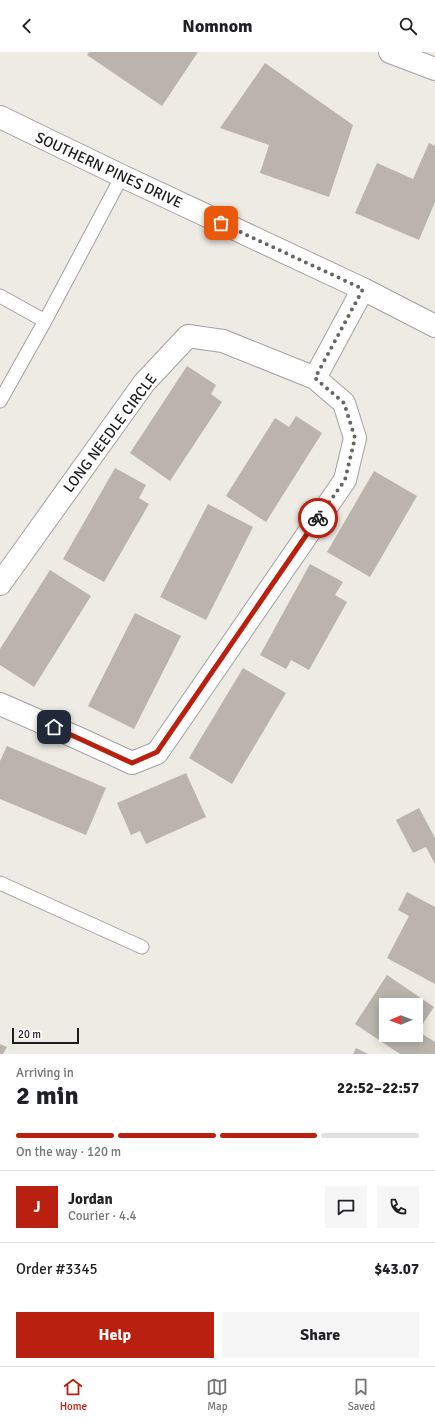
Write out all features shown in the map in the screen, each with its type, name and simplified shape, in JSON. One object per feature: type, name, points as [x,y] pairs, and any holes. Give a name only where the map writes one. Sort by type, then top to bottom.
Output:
[{"type":"street","points":[[390,52],[435,69]]},
{"type":"street","name":"SOUTHERN PINES DRIVE","points":[[0,117],[363,289],[435,326]]},
{"type":"street","points":[[315,378],[363,289]]},
{"type":"street","name":"LONG NEEDLE CIRCLE","points":[[0,584],[144,383],[188,336],[223,341],[315,378],[344,403],[355,438],[345,480],[157,752],[132,763],[0,704]]},
{"type":"lane","points":[[0,401],[45,322],[122,176]]},
{"type":"lane","points":[[0,296],[45,322]]},
{"type":"lane","points":[[0,883],[142,947]]},
{"type":"building","points":[[89,52],[198,52],[162,106],[87,55]]},
{"type":"building","points":[[265,63],[353,125],[329,197],[260,173],[269,145],[220,128]]},
{"type":"building","points":[[429,143],[435,146],[435,202],[419,240],[355,213],[377,163],[413,179]]},
{"type":"building","points":[[187,366],[216,385],[211,394],[222,402],[170,481],[130,453]]},
{"type":"building","points":[[296,416],[322,433],[266,522],[226,496],[275,418],[289,427]]},
{"type":"building","points":[[115,468],[146,485],[139,498],[149,504],[104,582],[63,559]]},
{"type":"building","points":[[374,471],[417,496],[370,577],[327,552]]},
{"type":"building","points":[[208,504],[253,527],[206,620],[160,597]]},
{"type":"building","points":[[310,564],[343,582],[335,595],[347,602],[309,670],[291,660],[286,669],[260,655]]},
{"type":"building","points":[[50,570],[91,596],[34,687],[0,665],[0,649]]},
{"type":"building","points":[[135,613],[181,636],[134,729],[88,706]]},
{"type":"building","points":[[243,668],[286,693],[232,784],[189,758]]},
{"type":"building","points":[[7,746],[106,788],[86,835],[0,799],[0,761]]},
{"type":"building","points":[[186,773],[206,817],[146,844],[140,831],[131,835],[117,803]]},
{"type":"building","points":[[419,808],[435,838],[435,864],[426,847],[413,853],[396,820]]},
{"type":"building","points":[[407,892],[435,907],[435,984],[387,958],[409,916],[398,910]]},
{"type":"building","points":[[387,975],[421,998],[379,998],[379,1040],[355,1024]]},
{"type":"building","points":[[423,1000],[434,1007],[423,1024]]},
{"type":"building","points":[[423,1034],[435,1042],[435,1054],[400,1054],[382,1042],[423,1042]]},
{"type":"building","points":[[0,1044],[7,1047],[3,1054],[0,1054]]},
{"type":"building","points":[[356,1048],[368,1054],[353,1054]]},
{"type":"way so far","points":[[221,223],[363,289],[315,378],[344,403],[355,438],[345,480],[318,518]]},
{"type":"route","points":[[54,727],[132,763],[157,752],[318,518]]}]
